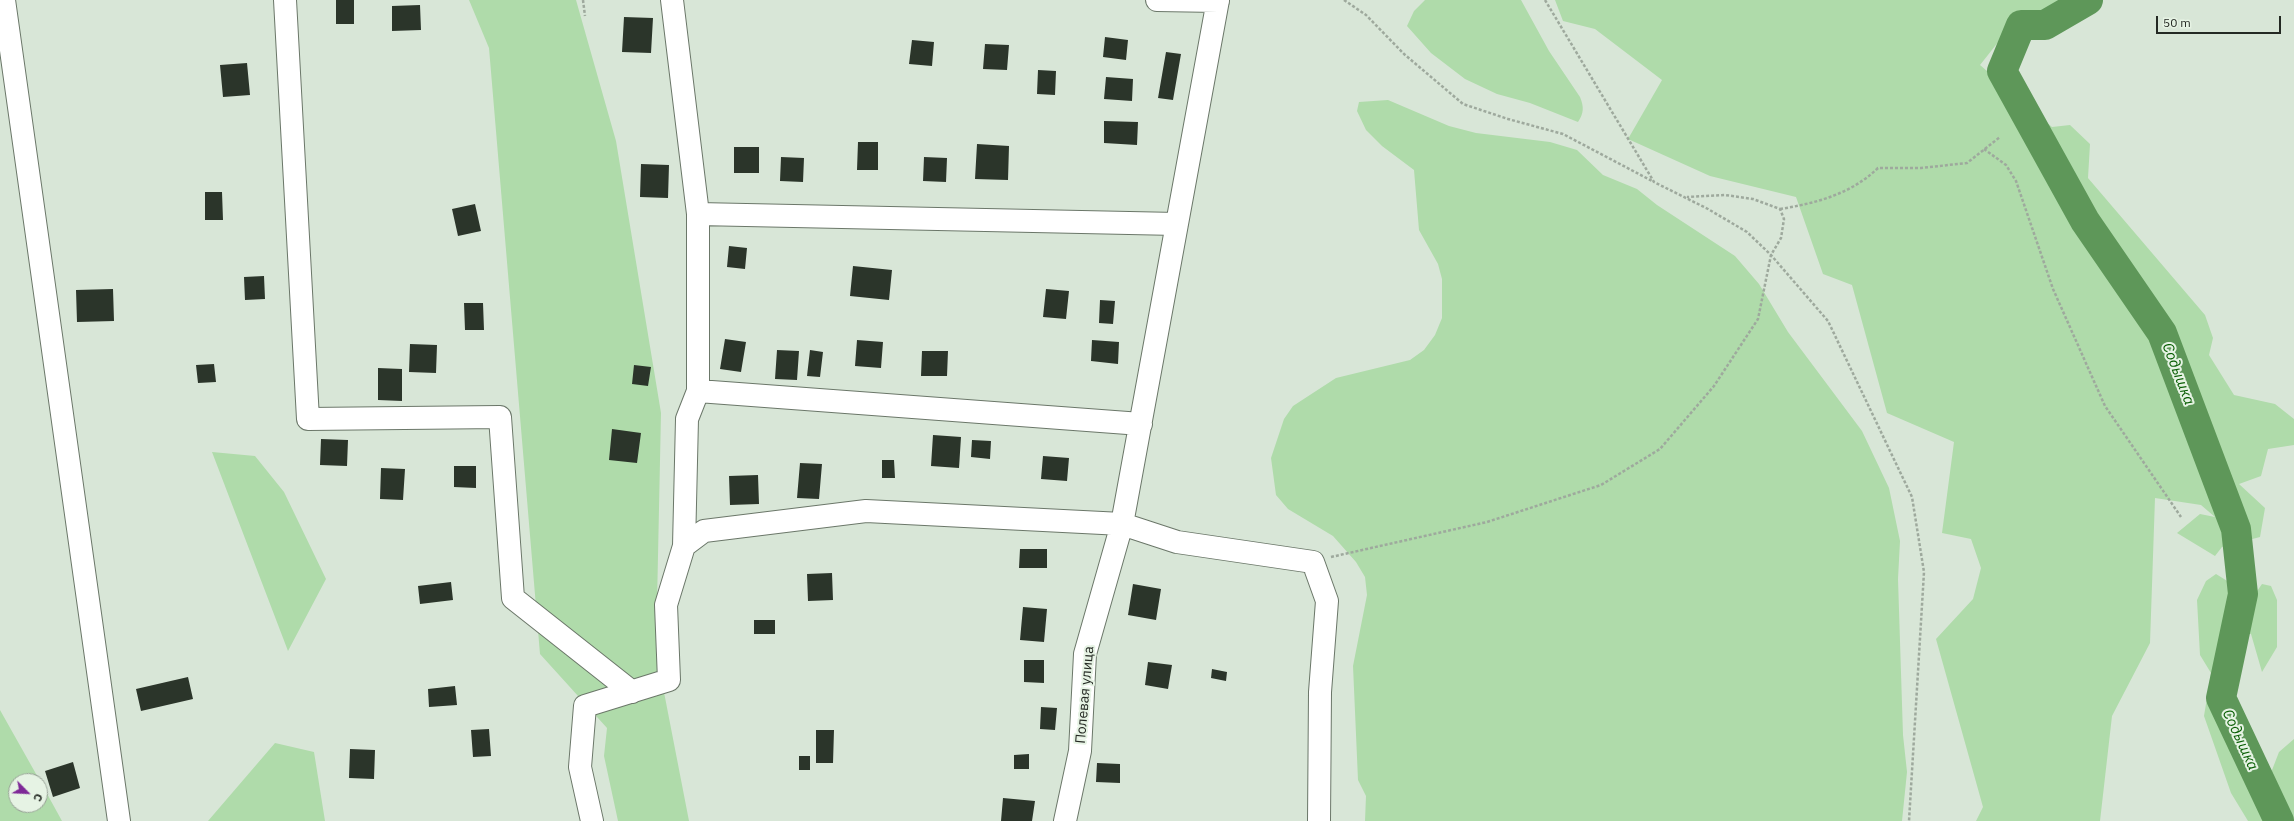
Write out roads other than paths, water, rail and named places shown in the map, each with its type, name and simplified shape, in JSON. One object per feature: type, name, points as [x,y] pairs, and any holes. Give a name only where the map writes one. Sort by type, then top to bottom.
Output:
[{"type":"street","points":[[4,0],[119,821]]},
{"type":"street","points":[[285,0],[308,419],[500,417],[513,598],[632,692]]},
{"type":"street","points":[[592,821],[580,767],[585,706],[670,680],[666,605],[684,546],[687,419],[698,391],[698,214],[672,0]]},
{"type":"street","points":[[1156,0],[1218,1]]},
{"type":"street","name":"Полевая улица","points":[[1065,821],[1080,751],[1085,654],[1122,524],[1218,1]]},
{"type":"street","points":[[698,214],[1177,224]]},
{"type":"street","points":[[698,391],[1140,424]]},
{"type":"street","points":[[684,546],[704,531],[866,511],[1122,524],[1177,542],[1313,562],[1327,601],[1320,692],[1318,821]]},
{"type":"waterway","name":"Содышка","points":[[2088,0],[2045,25],[2021,25],[2002,71],[2085,221],[2162,333],[2236,529],[2243,594],[2221,698],[2279,821]]}]
